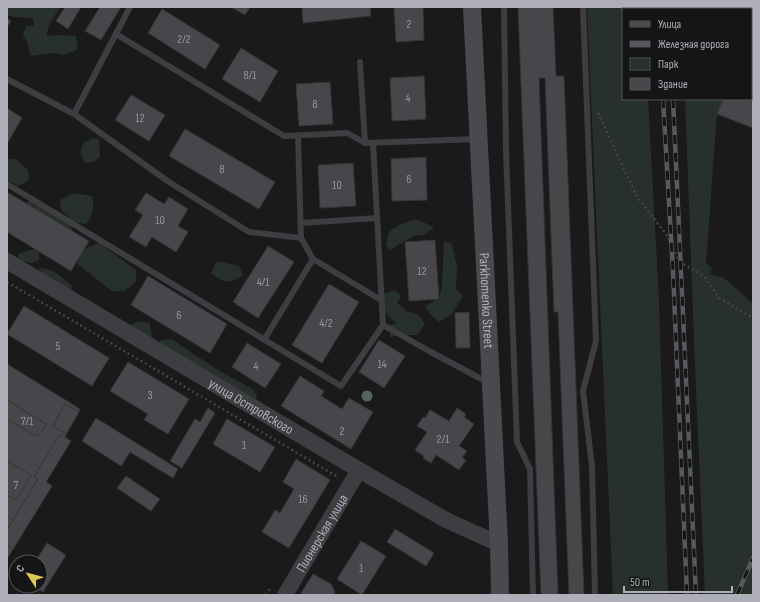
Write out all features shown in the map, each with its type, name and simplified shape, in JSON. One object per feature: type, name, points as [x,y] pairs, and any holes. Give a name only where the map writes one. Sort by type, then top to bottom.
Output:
[{"type":"main road","name":"Parkhomenko Street","points":[[472,7],[499,544],[500,595]]},
{"type":"street","name":"улица Островского","points":[[7,262],[446,520],[499,544]]},
{"type":"street","name":"Пионерская улица","points":[[285,595],[359,470]]},
{"type":"lane","points":[[74,114],[130,7]]},
{"type":"lane","points":[[504,7],[506,150],[517,442],[530,469],[533,595]]},
{"type":"lane","points":[[583,7],[596,341],[583,391],[592,466],[595,595]]},
{"type":"lane","points":[[116,34],[284,136],[347,133],[365,143],[478,139]]},
{"type":"lane","points":[[360,62],[365,143]]},
{"type":"lane","points":[[8,81],[74,114],[169,182],[249,232],[301,238]]},
{"type":"lane","points":[[298,136],[301,238],[313,259],[381,300]]},
{"type":"lane","points":[[7,184],[341,386],[383,324],[373,143]]},
{"type":"lane","points":[[301,223],[377,218]]},
{"type":"lane","points":[[264,340],[313,259]]},
{"type":"lane","points":[[383,324],[429,351],[490,383]]},
{"type":"path","points":[[587,89],[637,197],[666,234],[680,262],[704,276],[719,298],[753,318]]},
{"type":"path","points":[[7,282],[338,477],[334,484]]},
{"type":"path","points":[[266,595],[274,582]]},
{"type":"green space","points":[[7,7],[61,7],[53,17],[47,32],[47,36],[76,36],[78,49],[64,55],[53,53],[31,56],[27,42],[23,35],[26,26],[34,26],[33,18],[7,15]]},
{"type":"green space","points":[[587,7],[643,7],[622,8],[622,100],[648,100],[659,300],[668,595],[613,595]]},
{"type":"green space","points":[[685,100],[723,100],[717,114],[706,263],[712,268],[710,274],[724,278],[753,304],[753,595],[705,595]]},
{"type":"green space","points":[[92,138],[99,139],[100,157],[94,162],[85,163],[80,153],[83,143]]},
{"type":"green space","points":[[8,159],[15,159],[28,170],[29,180],[18,186],[7,180]]},
{"type":"green space","points":[[73,193],[92,196],[93,210],[86,224],[74,222],[61,210],[60,200]]},
{"type":"green space","points":[[31,199],[63,218],[73,230],[66,230],[25,204]]},
{"type":"green space","points":[[416,219],[434,227],[424,235],[414,236],[390,250],[386,245],[389,232],[399,225]]},
{"type":"green space","points":[[444,241],[452,244],[457,267],[456,289],[463,296],[452,314],[439,322],[430,314],[425,306],[439,298],[442,286]]},
{"type":"green space","points":[[99,243],[136,270],[136,282],[124,291],[112,291],[77,264],[83,249]]},
{"type":"green space","points":[[29,250],[39,250],[39,260],[32,263],[19,261],[18,254]]},
{"type":"green space","points":[[217,261],[239,266],[243,275],[234,280],[227,282],[223,281],[211,273]]},
{"type":"green space","points":[[38,268],[48,269],[56,273],[72,286],[71,290],[46,278]]},
{"type":"green space","points":[[395,290],[401,296],[397,303],[407,311],[418,314],[425,323],[418,335],[399,335],[390,337],[390,325],[397,323],[389,317],[385,311],[384,294]]},
{"type":"green space","points":[[138,321],[150,323],[152,339],[130,326]]},
{"type":"green space","points":[[171,339],[221,372],[254,390],[257,397],[254,402],[160,347],[160,340]]},
{"type":"building","points":[[65,7],[81,7],[68,29],[56,21]]},
{"type":"building","points":[[100,7],[121,7],[101,40],[85,31]]},
{"type":"building","points":[[231,7],[250,7],[245,15]]},
{"type":"building","points":[[302,7],[370,7],[371,16],[303,23]]},
{"type":"building","points":[[394,7],[423,7],[424,40],[396,42]]},
{"type":"building","points":[[518,7],[553,7],[556,76],[564,76],[584,595],[569,595],[558,312],[554,312],[545,78],[539,78],[558,595],[541,595]]},
{"type":"building","points":[[162,9],[220,45],[205,69],[148,33]]},
{"type":"building","points":[[7,18],[11,21],[7,27]]},
{"type":"building","points":[[753,23],[753,128],[717,114],[723,100],[752,100]]},
{"type":"building","points":[[241,48],[278,71],[260,102],[222,79]]},
{"type":"building","points":[[424,76],[426,119],[392,121],[390,78]]},
{"type":"building","points":[[330,82],[333,124],[299,126],[296,84]]},
{"type":"building","points":[[131,95],[165,115],[149,141],[115,120]]},
{"type":"building","points":[[7,108],[22,118],[7,144]]},
{"type":"building","points":[[185,129],[275,182],[259,209],[169,156]]},
{"type":"building","points":[[426,157],[427,200],[392,201],[391,159]]},
{"type":"building","points":[[353,163],[356,206],[320,208],[318,165]]},
{"type":"building","points":[[7,192],[89,241],[71,271],[7,232]]},
{"type":"building","points":[[146,193],[164,204],[169,197],[188,209],[178,226],[188,232],[176,252],[152,237],[146,247],[129,237],[143,215],[135,210]]},
{"type":"building","points":[[435,240],[439,299],[409,301],[405,242]]},
{"type":"building","points":[[268,246],[294,262],[258,318],[233,302]]},
{"type":"building","points":[[148,276],[227,324],[210,353],[131,305]]},
{"type":"building","points":[[329,284],[359,302],[322,363],[292,345]]},
{"type":"building","points":[[24,306],[109,358],[92,386],[7,334]]},
{"type":"building","points":[[469,312],[470,348],[456,348],[455,313]]},
{"type":"building","points":[[379,340],[405,356],[384,388],[359,372]]},
{"type":"building","points":[[247,343],[281,364],[265,388],[232,367]]},
{"type":"building","points":[[128,362],[189,399],[168,434],[144,420],[148,414],[110,391]]},
{"type":"building","points":[[7,364],[80,409],[65,437],[71,441],[46,482],[52,486],[10,554],[8,554],[7,559]]},
{"type":"building","points":[[300,376],[324,391],[321,396],[342,409],[349,398],[373,412],[351,449],[281,406]]},
{"type":"building","points":[[7,400],[46,424],[38,437],[7,419]]},
{"type":"building","points":[[65,404],[79,412],[66,434],[53,426]]},
{"type":"building","points":[[208,408],[215,413],[182,468],[170,461],[195,419],[200,422]]},
{"type":"building","points":[[457,408],[466,414],[464,417],[474,424],[459,446],[467,451],[462,458],[466,460],[459,470],[436,455],[431,463],[415,450],[427,432],[417,426],[430,410],[449,421]]},
{"type":"building","points":[[96,418],[178,469],[173,478],[130,452],[121,466],[82,441]]},
{"type":"building","points":[[227,419],[275,447],[260,472],[213,444]]},
{"type":"building","points":[[60,434],[71,441],[46,482],[52,486],[13,549],[7,545],[7,530],[38,479],[34,476]]},
{"type":"building","points":[[296,459],[330,480],[289,548],[262,532],[275,510],[280,513],[294,489],[283,482]]},
{"type":"building","points":[[7,461],[31,475],[16,500],[7,495]]},
{"type":"building","points":[[126,476],[160,499],[151,511],[117,488]]},
{"type":"building","points":[[395,529],[434,553],[426,566],[387,542]]},
{"type":"building","points":[[361,541],[386,556],[362,595],[337,579]]},
{"type":"building","points":[[47,543],[66,555],[48,584],[48,554],[40,554]]},
{"type":"building","points":[[313,574],[331,584],[335,592],[333,595],[300,595]]},
{"type":"railway","points":[[663,100],[673,271],[687,595]]},
{"type":"railway","points":[[673,100],[696,595]]},
{"type":"railway","points":[[737,595],[753,558]]}]
